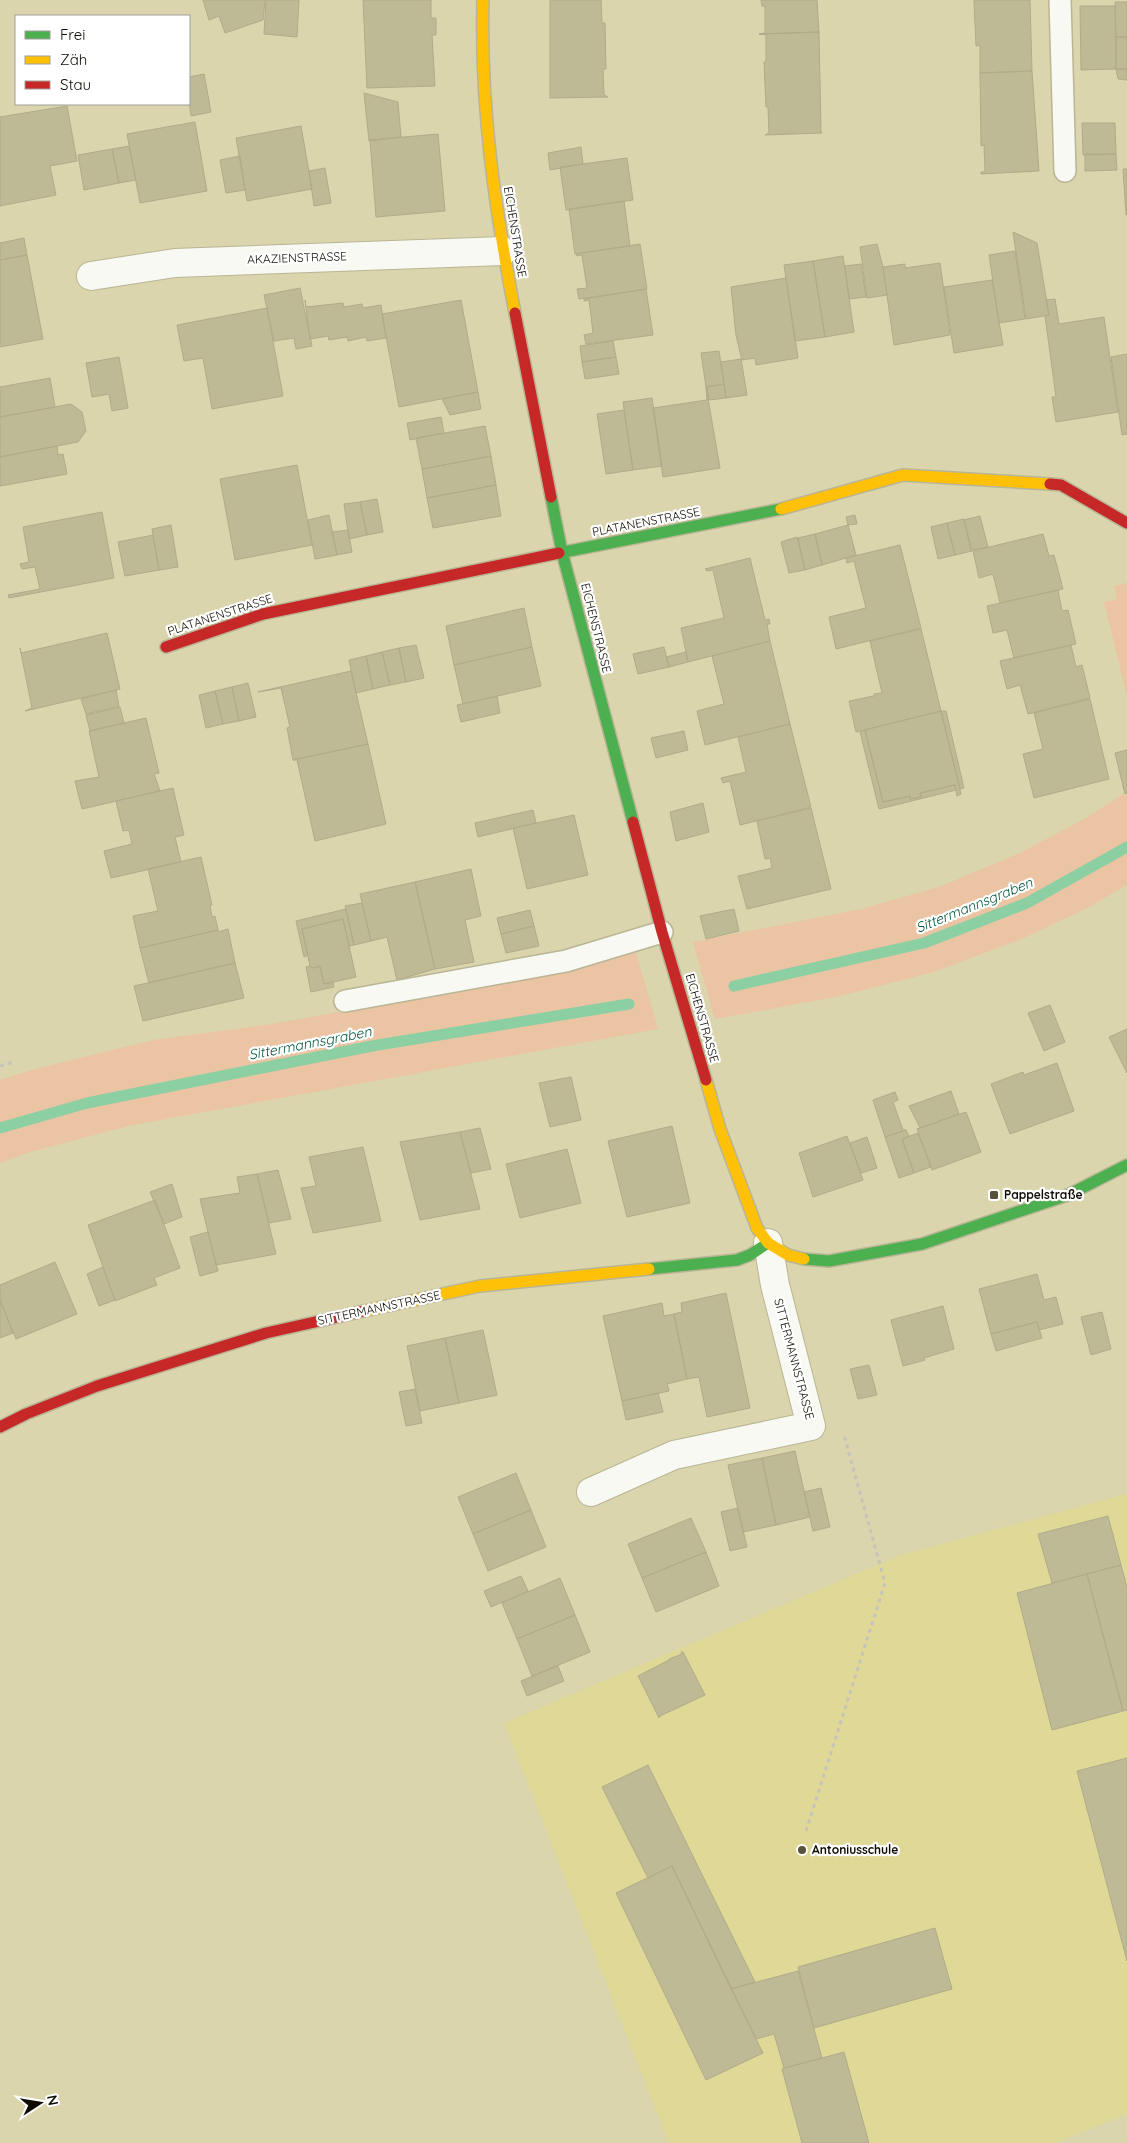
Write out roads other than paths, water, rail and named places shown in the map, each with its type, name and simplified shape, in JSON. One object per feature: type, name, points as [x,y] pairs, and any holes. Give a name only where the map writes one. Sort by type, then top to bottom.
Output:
[{"type":"street","name":"EICHENSTRASSE","points":[[483,0],[482,37],[489,148],[503,251],[562,552],[662,932],[720,1129],[750,1213],[757,1228],[768,1242]]},
{"type":"street","name":"AKAZIENSTRASSE","points":[[91,276],[175,262],[503,251]]},
{"type":"street","name":"PLATANENSTRASSE","points":[[166,646],[263,614],[562,552],[761,514],[903,474],[1061,485],[1127,523]]},
{"type":"street","points":[[768,1242],[788,1255],[806,1259],[828,1260],[922,1244],[1068,1195],[1127,1166]]},
{"type":"street","name":"SITTERMANNSTRASSE","points":[[0,1427],[26,1414],[97,1386],[266,1333],[480,1286],[737,1260],[750,1255],[768,1242],[775,1285],[811,1426],[674,1455],[591,1492]]},
{"type":"lane","points":[[1060,0],[1065,171]]},
{"type":"lane","points":[[345,1001],[566,961],[662,932]]},
{"type":"waterway","name":"Sittermannsgraben","points":[[734,986],[924,943],[1027,903],[1127,847]]},
{"type":"waterway","name":"Sittermannsgraben","points":[[0,1128],[87,1103],[372,1046],[629,1004]]},
{"type":"place","name":"Pappelstraße","points":[[994,1195]]},
{"type":"place","name":"Antoniusschule","points":[[802,1850]]}]
